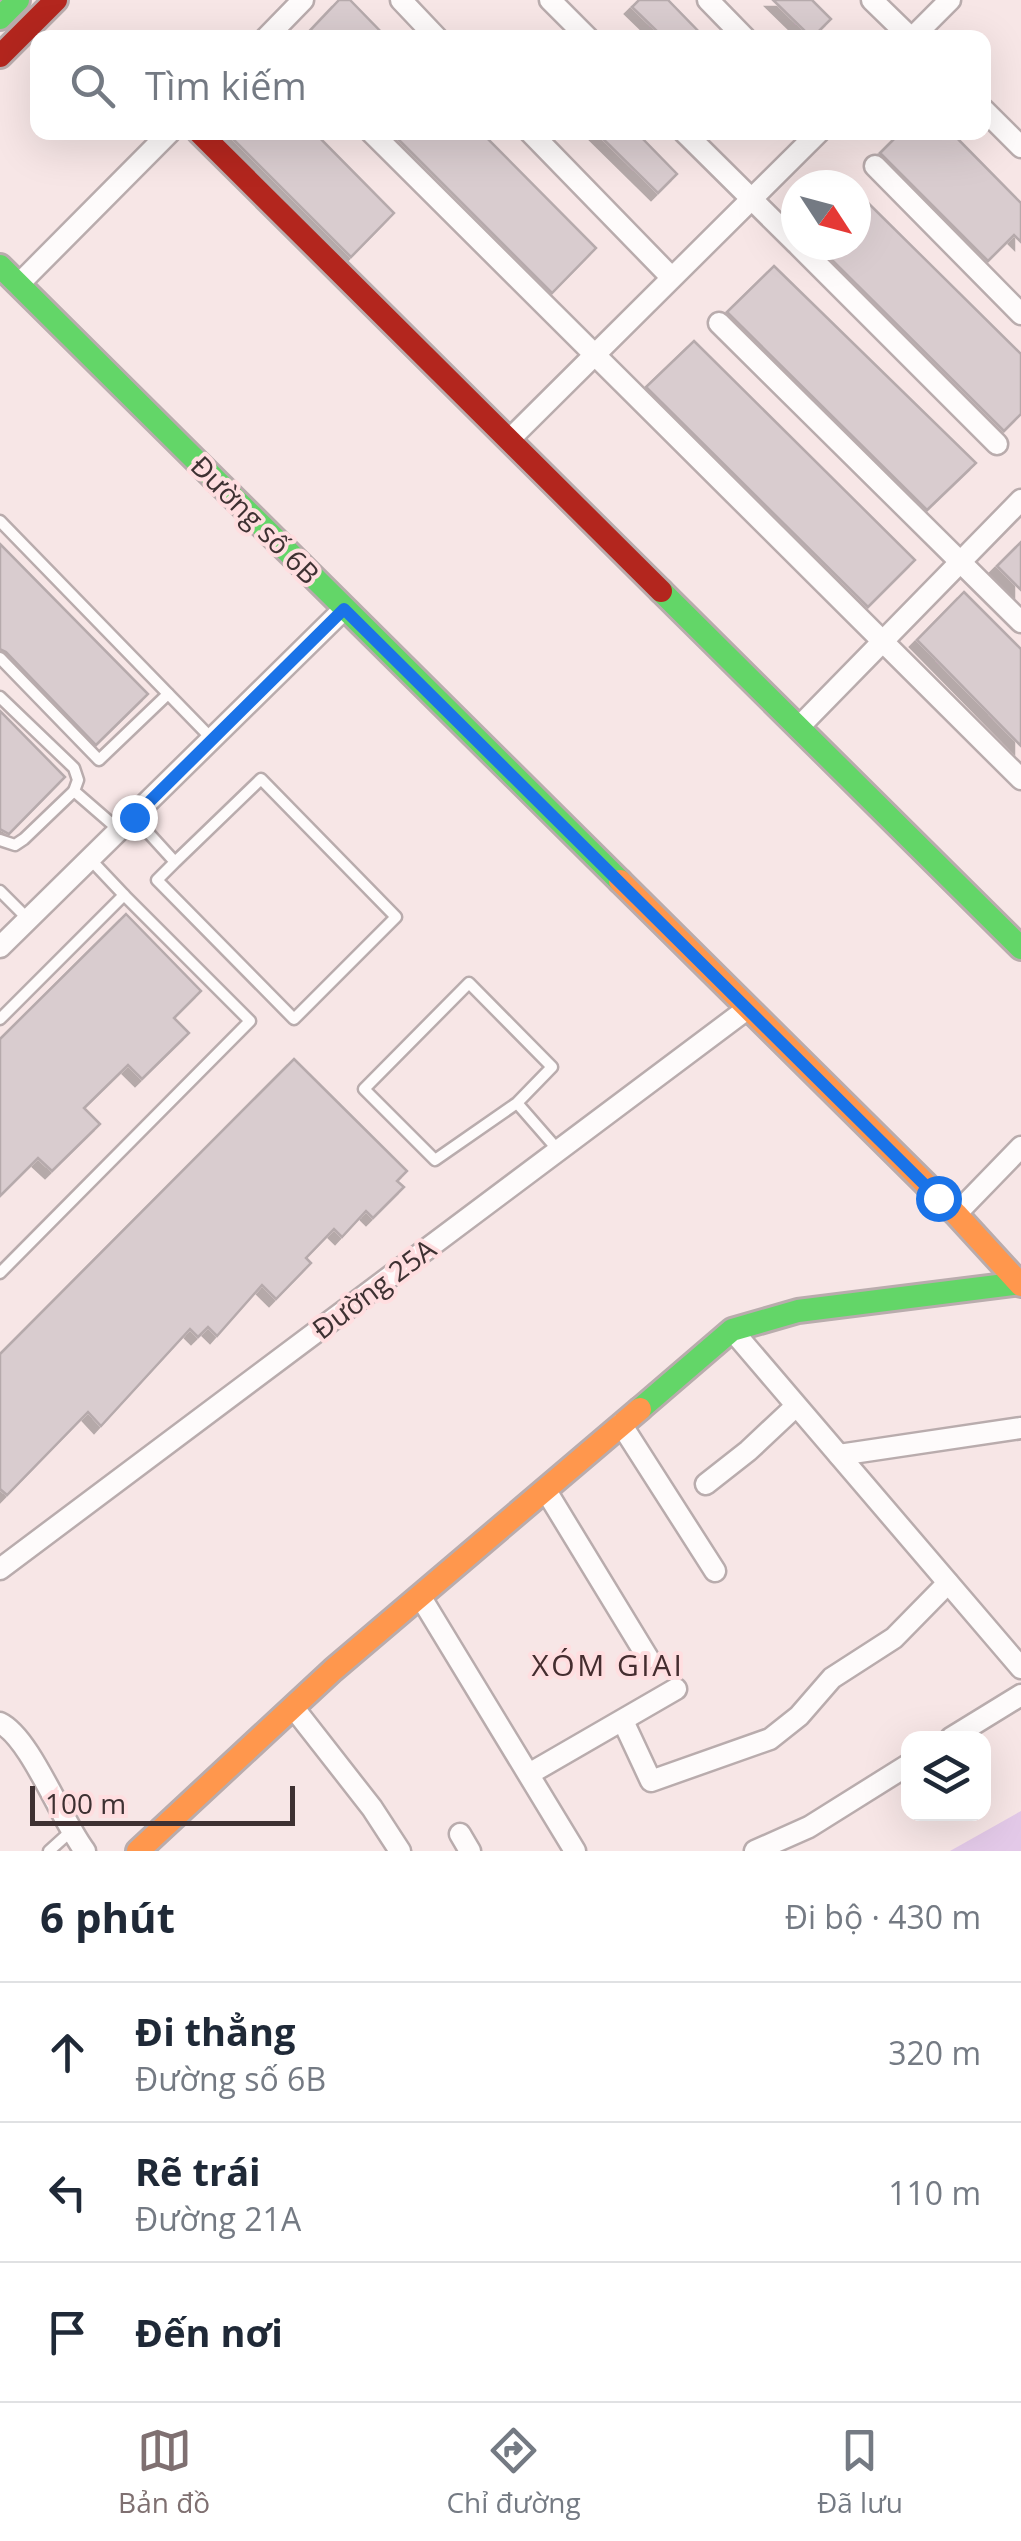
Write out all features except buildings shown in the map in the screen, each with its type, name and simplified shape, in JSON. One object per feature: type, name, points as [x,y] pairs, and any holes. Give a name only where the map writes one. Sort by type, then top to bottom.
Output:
[{"type":"street","points":[[0,56],[56,0]]},
{"type":"street","points":[[276,30],[303,0]]},
{"type":"street","points":[[401,0],[429,30]]},
{"type":"street","points":[[550,0],[580,30]]},
{"type":"street","points":[[708,0],[737,30]]},
{"type":"street","points":[[872,0],[904,30]]},
{"type":"street","points":[[920,30],[950,0]]},
{"type":"street","points":[[991,117],[1021,147]]},
{"type":"street","points":[[18,285],[162,140]]},
{"type":"street","points":[[207,140],[1021,948]]},
{"type":"street","points":[[379,140],[1021,779]]},
{"type":"street","points":[[538,140],[671,277]]},
{"type":"street","points":[[692,140],[781,228]]},
{"type":"street","points":[[510,439],[811,140]]},
{"type":"street","points":[[875,166],[1021,314]]},
{"type":"street","points":[[813,260],[997,444]]},
{"type":"street","name":"Đường số 6B","points":[[0,266],[956,1214],[1021,1284]]},
{"type":"street","points":[[719,322],[1021,622]]},
{"type":"street","points":[[800,727],[1021,500]]},
{"type":"street","points":[[0,947],[344,609]]},
{"type":"street","name":"Đường 25A","points":[[0,1568],[747,1009]]},
{"type":"street","points":[[956,1214],[1021,1146]]},
{"type":"street","points":[[138,1851],[293,1707],[732,1330],[798,1311],[1021,1284]]},
{"type":"street","points":[[732,1330],[1021,1668]]},
{"type":"street","points":[[706,1484],[796,1406]]},
{"type":"street","points":[[622,1424],[715,1571]]},
{"type":"street","points":[[839,1455],[1021,1428]]},
{"type":"street","points":[[546,1489],[648,1658]]},
{"type":"street","points":[[623,1721],[651,1781],[770,1739],[799,1716],[832,1678],[894,1638],[948,1582]]},
{"type":"street","points":[[420,1596],[575,1851]]},
{"type":"street","points":[[529,1774],[676,1689]]},
{"type":"street","points":[[961,1731],[1021,1694]]},
{"type":"street","points":[[293,1707],[372,1808],[400,1851]]},
{"type":"street","points":[[0,1723],[10,1728],[24,1747],[84,1851]]},
{"type":"street","points":[[755,1851],[809,1827],[901,1769]]},
{"type":"lane","points":[[0,522],[214,740]]},
{"type":"lane","points":[[0,658],[99,760],[168,694]]},
{"type":"lane","points":[[0,698],[74,768],[78,780],[74,791],[24,840],[16,845],[0,840]]},
{"type":"lane","points":[[260,779],[396,917],[294,1019],[157,880],[175,862],[260,779]]},
{"type":"lane","points":[[74,791],[127,824],[175,862]]},
{"type":"lane","points":[[0,1273],[250,1020],[90,859]]},
{"type":"lane","points":[[0,891],[28,919]]},
{"type":"lane","points":[[0,1019],[124,894]]},
{"type":"lane","points":[[469,983],[552,1067],[517,1102],[435,1160],[364,1088],[469,983]]},
{"type":"lane","points":[[517,1102],[558,1150]]},
{"type":"lane","points":[[50,1851],[70,1832]]},
{"type":"shaded area","points":[[1021,1811],[1021,1851],[950,1851]]},
{"type":"traffic: fast","points":[[0,18],[18,0]]},
{"type":"traffic: fast","points":[[0,266],[620,881]]},
{"type":"traffic: fast","points":[[661,591],[1021,948]]},
{"type":"traffic: fast","points":[[640,1409],[732,1330],[798,1311],[1021,1283]]},
{"type":"traffic: slow","points":[[620,881],[956,1214],[1021,1285]]},
{"type":"traffic: slow","points":[[138,1851],[333,1670],[640,1409]]},
{"type":"traffic: jam","points":[[0,56],[56,0]]},
{"type":"traffic: jam","points":[[207,140],[661,591]]},
{"type":"district","name":"XÓM GIAI","points":[[608,1666]]},
{"type":"route","points":[[134,817],[344,609],[938,1198]]}]
